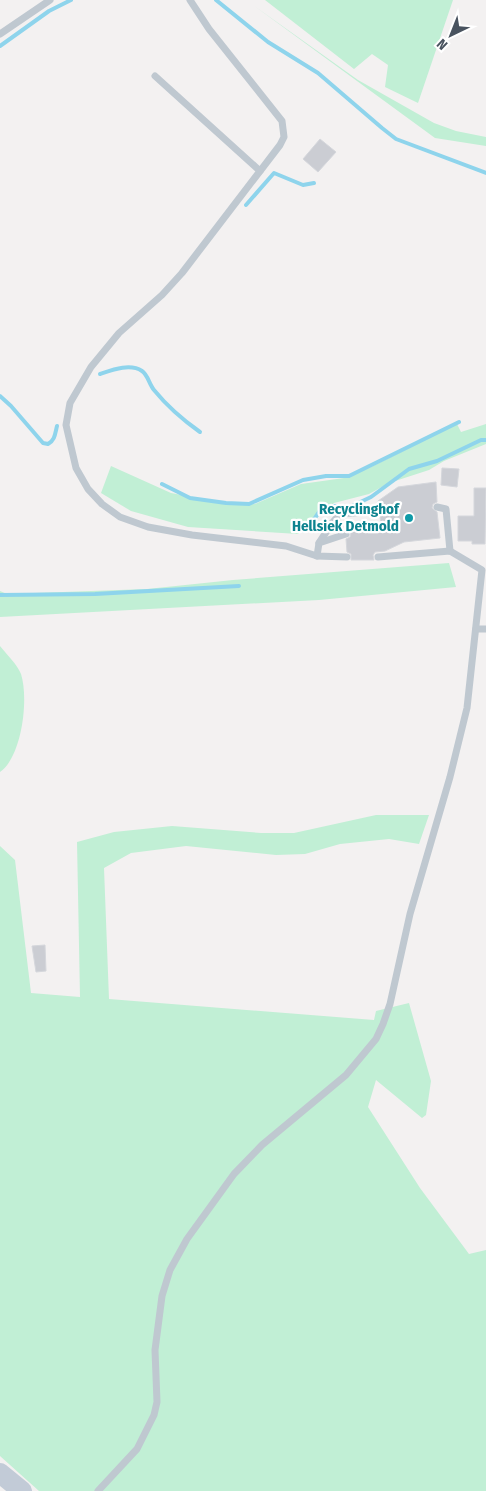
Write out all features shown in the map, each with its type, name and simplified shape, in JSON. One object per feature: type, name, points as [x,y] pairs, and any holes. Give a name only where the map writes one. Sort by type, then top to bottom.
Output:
[{"type":"main road","points":[[0,1473],[22,1491]]},
{"type":"lane","points":[[0,34],[50,0]]},
{"type":"lane","points":[[190,0],[209,29],[282,121],[284,137],[280,145],[182,273],[162,295],[120,333],[91,367],[70,402],[66,425],[76,468],[88,489],[102,504],[120,517],[148,527],[192,535],[286,546],[317,556],[347,558]]},
{"type":"lane","points":[[155,76],[260,171]]},
{"type":"lane","points":[[437,507],[446,509],[450,551]]},
{"type":"lane","points":[[317,556],[319,543],[340,514],[379,511]]},
{"type":"lane","points":[[439,530],[448,530]]},
{"type":"lane","points":[[319,543],[346,534]]},
{"type":"lane","points":[[98,1491],[137,1449],[154,1415],[158,1402],[155,1350],[162,1296],[170,1270],[186,1239],[229,1181],[262,1145],[346,1075],[376,1039],[390,1004],[410,914],[452,768],[466,708],[482,570],[450,551],[378,558]]},
{"type":"lane","points":[[476,629],[486,629]]},
{"type":"green space","points":[[246,0],[358,80],[434,123],[456,131],[486,137],[486,146],[435,138]]},
{"type":"green space","points":[[265,0],[453,0],[418,103],[385,87],[388,65],[372,54],[354,69]]},
{"type":"green space","points":[[457,424],[461,432],[486,424],[486,444],[444,461],[429,470],[389,483],[369,494],[334,503],[298,534],[188,527],[131,511],[101,493],[111,466],[171,493],[234,505],[255,504],[301,484],[344,478],[371,467]]},
{"type":"green space","points":[[449,563],[456,587],[319,600],[0,617],[0,591],[7,594],[147,589],[233,580]]},
{"type":"green space","points":[[0,646],[21,674],[24,712],[22,727],[14,754],[8,765],[0,772]]},
{"type":"green space","points":[[376,815],[429,815],[419,844],[389,839],[340,844],[305,854],[276,855],[186,846],[131,853],[104,868],[109,999],[374,1020],[376,1011],[409,1003],[431,1081],[426,1115],[422,1118],[376,1080],[368,1107],[420,1188],[469,1254],[486,1250],[486,1491],[39,1491],[0,1456],[0,846],[15,860],[31,993],[80,997],[77,842],[114,832],[172,826],[261,833],[294,833]]},
{"type":"building","points":[[320,139],[336,152],[318,172],[303,159]]},
{"type":"building","points":[[442,468],[459,469],[457,487],[441,485]]},
{"type":"building","name":"Recyclinghof Hellsiek Detmold","points":[[436,482],[437,502],[433,504],[432,508],[437,512],[440,538],[404,542],[385,551],[375,552],[373,555],[374,560],[351,560],[351,554],[347,552],[346,539],[350,537],[351,533],[346,529],[346,525],[381,525],[380,516],[384,514],[384,510],[382,506],[379,506],[378,501],[398,487]]},
{"type":"building","points":[[474,488],[486,488],[485,544],[472,544],[472,541],[458,541],[458,516],[474,516]]},
{"type":"building","points":[[45,945],[46,971],[36,972],[32,946]]},
{"type":"waterway","points":[[0,46],[49,11],[71,0]]},
{"type":"waterway","points":[[216,0],[268,42],[318,73],[396,139],[486,173]]},
{"type":"waterway","points":[[246,205],[274,173],[303,185],[314,183]]},
{"type":"waterway","points":[[100,374],[127,367],[142,371],[164,402],[200,432]]},
{"type":"waterway","points":[[0,396],[43,443],[48,444],[52,441],[57,426]]},
{"type":"waterway","points":[[162,484],[190,498],[249,504],[303,480],[326,476],[349,476],[459,422]]},
{"type":"waterway","points":[[304,531],[324,506],[352,506],[371,497],[409,469],[437,461],[481,440],[486,440]]},
{"type":"waterway","points":[[0,595],[95,594],[239,586]]},
{"type":"place","name":"Recyclinghof Hellsiek Detmold","points":[[409,518]]}]
